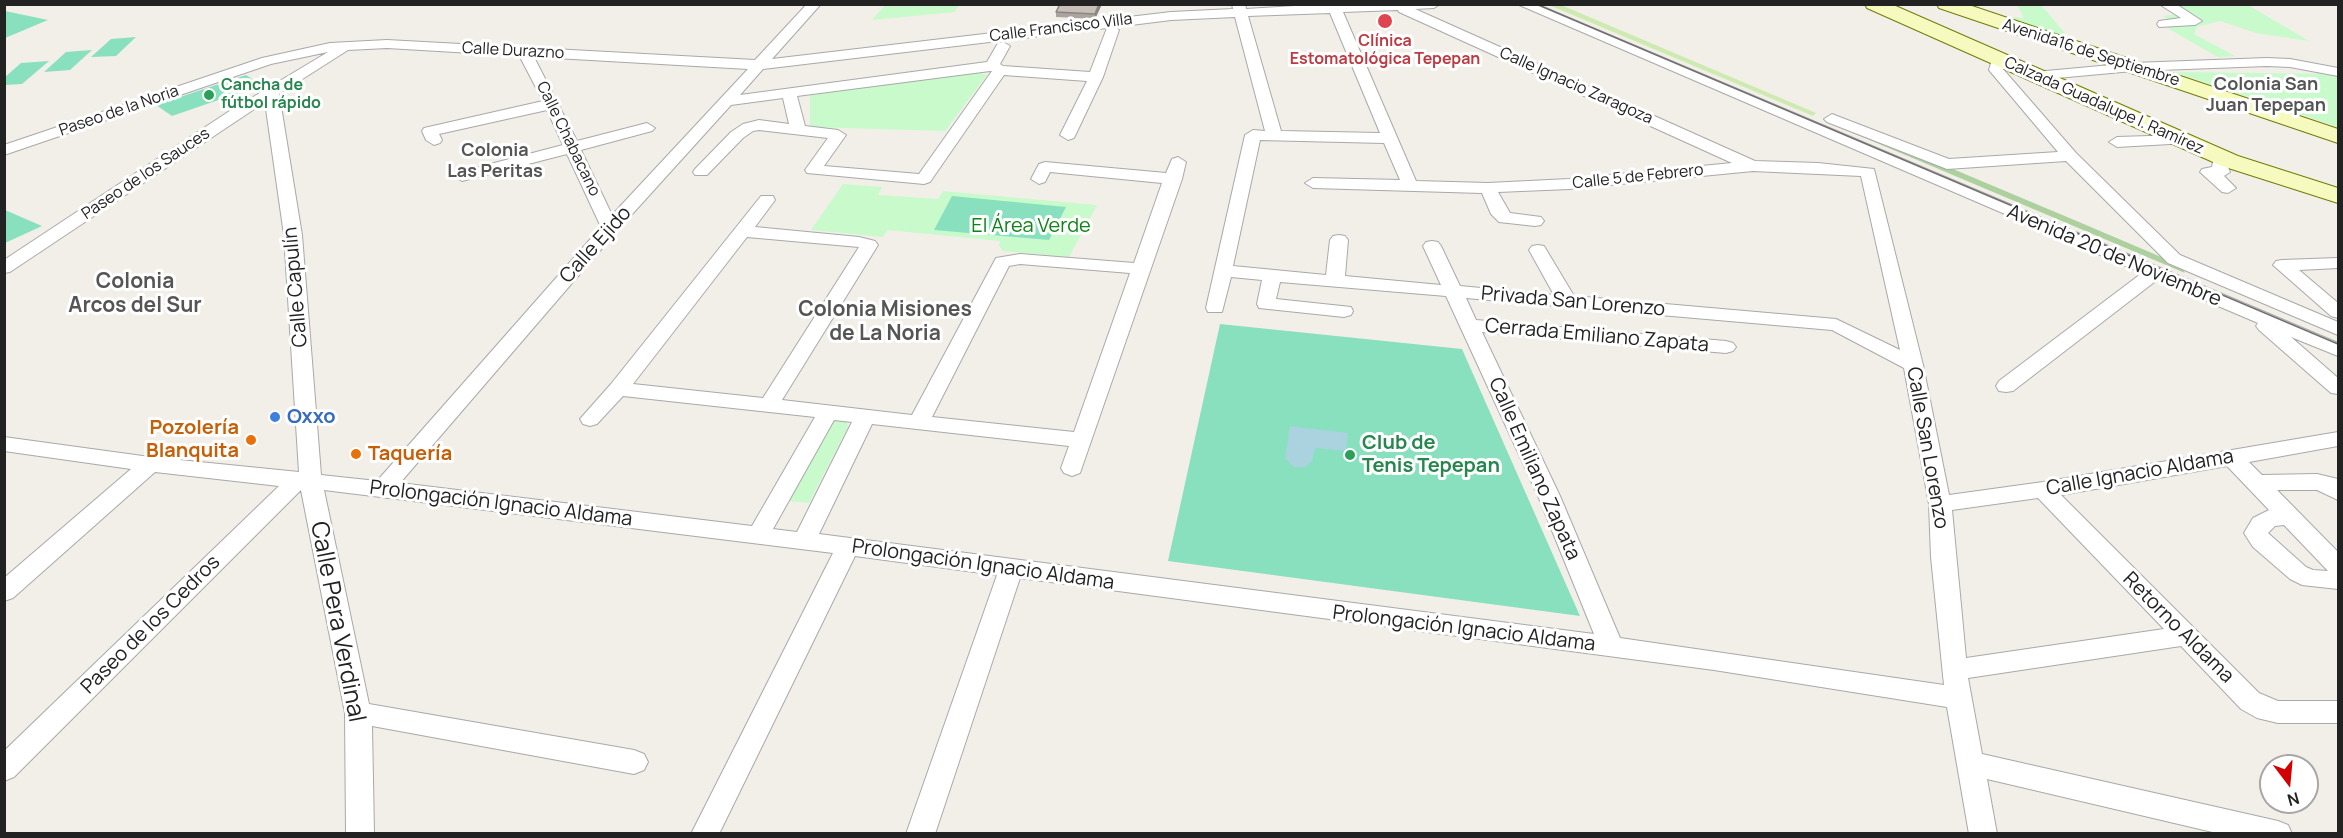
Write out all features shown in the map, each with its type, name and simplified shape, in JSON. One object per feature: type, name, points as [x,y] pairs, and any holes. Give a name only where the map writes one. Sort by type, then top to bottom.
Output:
[{"type":"main road","name":"Calzada Guadalupe I. Ramírez","points":[[1874,4],[2230,161],[2338,196]]},
{"type":"main road","name":"Avenida16 de Septiembre","points":[[1946,4],[2338,136]]},
{"type":"street","name":"Calle Ejido","points":[[382,489],[610,228],[815,4]]},
{"type":"street","name":"Calle Francisco Villa","points":[[760,64],[1239,8],[1434,4]]},
{"type":"street","name":"Avenida 20 de Noviembre","points":[[1522,4],[2338,350]]},
{"type":"street","points":[[2164,24],[2195,21],[2165,4]]},
{"type":"street","points":[[1334,6],[1408,180],[1408,187]]},
{"type":"street","name":"Calle Ignacio Zaragoza","points":[[1398,6],[1753,166]]},
{"type":"street","points":[[1239,8],[1274,135]]},
{"type":"street","points":[[1068,135],[1096,77],[1112,30]]},
{"type":"street","name":"Calle Durazno","points":[[267,61],[307,51],[350,45],[387,44],[760,64]]},
{"type":"street","name":"Paseo de los Sauces","points":[[4,268],[270,93],[350,45]]},
{"type":"street","points":[[701,172],[748,127],[759,125],[838,135],[813,171],[924,179],[996,68],[1003,46]]},
{"type":"street","name":"Calle Chabacano","points":[[534,52],[528,59],[552,104],[610,228]]},
{"type":"street","name":"Paseo de la Noria","points":[[4,150],[267,61]]},
{"type":"street","points":[[2004,62],[1996,66],[1996,70],[2070,156],[2174,258],[2338,328]]},
{"type":"street","points":[[2036,76],[2133,67],[2267,62],[2290,63],[2338,72]]},
{"type":"street","points":[[727,101],[996,68],[1096,77]]},
{"type":"street","points":[[789,92],[798,129]]},
{"type":"street","name":"Calle Capulín","points":[[270,93],[293,235],[304,482]]},
{"type":"street","points":[[434,140],[430,131],[552,104]]},
{"type":"street","points":[[1832,119],[1947,164],[2070,156]]},
{"type":"street","points":[[462,176],[647,128]]},
{"type":"street","points":[[1215,308],[1253,135],[1390,138]]},
{"type":"street","points":[[2117,142],[2182,140]]},
{"type":"street","points":[[1868,172],[1889,160]]},
{"type":"street","points":[[2228,188],[2208,172],[2222,172],[2219,165],[2230,161]]},
{"type":"street","name":"Calle 5 de Febrero","points":[[1313,183],[1488,188],[1569,184],[1753,166],[1868,172]]},
{"type":"street","points":[[1045,168],[1176,170],[1072,468]]},
{"type":"street","name":"Calle San Lorenzo","points":[[1868,172],[1913,365],[1940,504],[1954,670],[1983,834]]},
{"type":"street","points":[[1488,188],[1500,214],[1505,218],[1535,221]]},
{"type":"street","points":[[590,419],[618,389],[766,200]]},
{"type":"street","points":[[744,231],[859,242],[869,245],[768,406]]},
{"type":"street","points":[[1335,281],[1339,240]]},
{"type":"street","points":[[1432,246],[1453,291]]},
{"type":"street","points":[[1538,250],[1567,301]]},
{"type":"street","points":[[918,423],[1002,262],[1020,259],[1142,269]]},
{"type":"street","points":[[2338,262],[2282,265],[2338,312]]},
{"type":"street","name":"Privada San Lorenzo","points":[[1223,271],[1836,325],[1913,365]]},
{"type":"street","points":[[2006,386],[2154,273]]},
{"type":"street","points":[[1272,276],[1266,304],[1344,311]]},
{"type":"street","name":"Calle Emiliano Zapata","points":[[1453,291],[1549,496],[1612,648]]},
{"type":"street","points":[[2249,312],[2338,388]]},
{"type":"street","name":"Cerrada Emiliano Zapata","points":[[1468,325],[1726,347]]},
{"type":"street","points":[[618,389],[827,414],[1080,440]]},
{"type":"street","points":[[758,535],[827,414]]},
{"type":"street","points":[[804,541],[865,417]]},
{"type":"street","name":"Calle Ignacio Aldama","points":[[1940,504],[2043,490],[2338,439]]},
{"type":"street","name":"Prolongación Ignacio Aldama","points":[[8,447],[150,465],[382,489],[758,535],[1714,660],[1959,698]]},
{"type":"street","points":[[2232,458],[2338,566]]},
{"type":"street","points":[[4,592],[150,465]]},
{"type":"street","name":"Calle Pera Verdinal","points":[[304,482],[358,713],[360,834]]},
{"type":"street","name":"Paseo de los Cedros","points":[[4,769],[304,482]]},
{"type":"street","points":[[2256,483],[2317,482],[2331,485],[2338,492]]},
{"type":"street","name":"Retorno Aldama","points":[[2043,490],[2250,701],[2266,710],[2278,712],[2338,712]]},
{"type":"street","points":[[2289,516],[2270,518],[2260,524],[2256,533],[2261,541],[2298,573],[2310,579],[2338,580]]},
{"type":"street","points":[[705,833],[848,547]]},
{"type":"street","points":[[920,834],[1011,569]]},
{"type":"street","points":[[1954,670],[2184,636]]},
{"type":"street","points":[[358,713],[634,762]]},
{"type":"street","points":[[1971,763],[2278,834]]},
{"type":"green space","points":[[886,4],[959,5],[955,12],[872,20]]},
{"type":"green space","points":[[1549,5],[1561,5],[1816,113],[1813,116]]},
{"type":"green space","points":[[2017,5],[2041,5],[2069,38],[2001,16],[2024,18]]},
{"type":"green space","points":[[2166,5],[2248,5],[2309,41],[2256,33],[2220,21],[2197,27],[2194,34],[2235,56],[2218,57],[2162,25],[2172,22],[2163,16],[2186,13]]},
{"type":"green space","points":[[5,11],[48,20],[5,38]]},
{"type":"green space","points":[[136,37],[116,56],[91,57],[111,39]]},
{"type":"green space","points":[[92,50],[70,70],[44,72],[66,52]]},
{"type":"green space","points":[[49,61],[22,84],[5,85],[5,77],[21,63]]},
{"type":"green space","points":[[976,72],[987,75],[945,131],[810,127],[810,95]]},
{"type":"green space","points":[[2174,72],[2338,74],[2338,127]]},
{"type":"green space","name":"Cancha de fútbol rápido","points":[[246,75],[262,85],[172,116],[156,105]]},
{"type":"green space","points":[[1839,127],[1853,127],[2079,222],[2180,265],[2185,273]]},
{"type":"green space","name":"El Área Verde","points":[[843,184],[882,187],[878,195],[938,199],[943,191],[1097,205],[1069,257],[1003,251],[999,246],[1000,241],[888,230],[883,237],[811,230]]},
{"type":"green space","points":[[952,196],[1066,207],[1049,240],[934,230]]},
{"type":"green space","points":[[5,210],[42,226],[5,243]]},
{"type":"green space","name":"Club de Tenis Tepepan","points":[[1220,324],[1462,349],[1580,616],[1168,561]]},
{"type":"green space","points":[[836,420],[847,422],[848,427],[809,503],[787,501],[830,424]]},
{"type":"water","points":[[1290,426],[1348,433],[1346,451],[1315,448],[1312,461],[1305,467],[1294,467],[1285,458]]},
{"type":"building","points":[[1060,4],[1099,4],[1095,14],[1056,12]]},
{"type":"tram line","points":[[1536,4],[2338,344]]},
{"type":"place","name":"Clínica Estomatológica Tepepan","points":[[1385,21]]},
{"type":"place","name":"Cancha de fútbol rápido","points":[[209,95]]},
{"type":"place","name":"Oxxo","points":[[275,417]]},
{"type":"place","name":"Pozolería Blanquita","points":[[251,440]]},
{"type":"place","name":"Taquería","points":[[356,454]]},
{"type":"place","name":"Club de Tenis Tepepan","points":[[1350,455]]},
{"type":"district","name":"Colonia San Juan Tepepan","points":[[2266,95]]},
{"type":"district","name":"Colonia Las Peritas","points":[[495,161]]},
{"type":"district","name":"Colonia Arcos del Sur","points":[[135,294]]},
{"type":"district","name":"Colonia Misiones de La Noria","points":[[885,322]]}]
